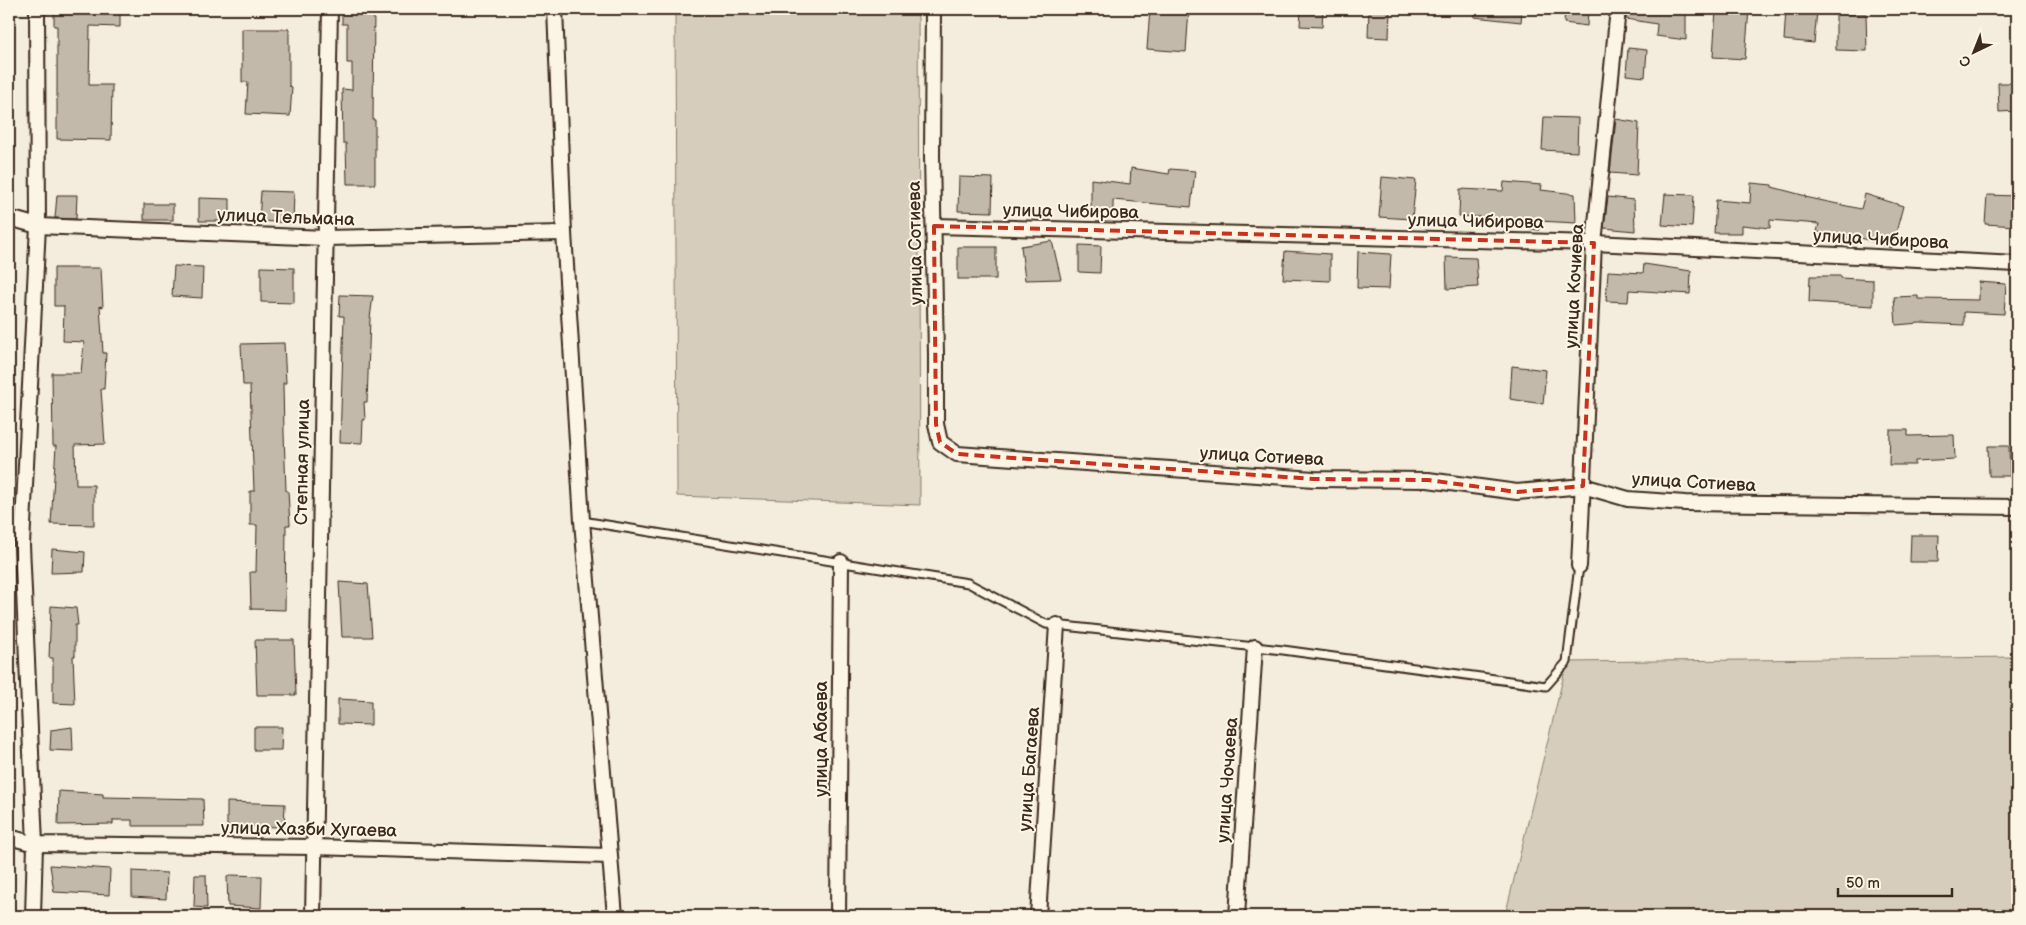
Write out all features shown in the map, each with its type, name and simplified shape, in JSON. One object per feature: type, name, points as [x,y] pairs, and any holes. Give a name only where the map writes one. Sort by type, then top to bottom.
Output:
[{"type":"street","points":[[33,916],[35,844],[15,543],[38,226],[37,9]]},
{"type":"street","name":"Степная улица","points":[[313,916],[330,9]]},
{"type":"street","points":[[555,9],[564,233],[582,520],[616,916]]},
{"type":"street","name":"улица Сотиева","points":[[933,9],[936,424],[940,442],[957,454],[1314,478],[1428,480],[1517,492],[1583,486],[1628,499],[1685,503],[2017,506]]},
{"type":"street","name":"улица Кочиева","points":[[1579,566],[1594,243],[1618,9]]},
{"type":"street","name":"улица Тельмана","points":[[9,218],[38,226],[325,238],[564,233]]},
{"type":"street","name":"улица Чибирова","points":[[934,226],[1594,243],[2017,264]]},
{"type":"street","name":"улица Абаева","points":[[838,916],[841,562]]},
{"type":"street","name":"улица Багаева","points":[[1038,916],[1057,625]]},
{"type":"street","name":"улица Чочаева","points":[[1237,916],[1255,647]]},
{"type":"street","name":"улица Хазби Хугаева","points":[[9,837],[35,844],[314,847],[610,856]]},
{"type":"lane","points":[[582,520],[968,583],[1046,624],[1255,647],[1546,686],[1567,662],[1579,566]]},
{"type":"highlighted area","points":[[934,226],[1594,243],[1583,486],[1517,492],[1428,480],[1314,479],[984,457],[957,454],[940,442],[936,424]]},
{"type":"shaded area","points":[[675,9],[918,9],[920,505],[677,496]]},
{"type":"shaded area","points":[[2017,657],[2017,916],[1505,916],[1567,662]]},
{"type":"building","points":[[54,9],[120,9],[120,27],[90,26],[89,85],[112,85],[111,140],[57,139],[57,26],[54,26]]},
{"type":"building","points":[[342,9],[374,9],[373,120],[375,120],[375,184],[347,184],[346,143],[343,143],[342,89],[352,90],[352,63],[347,63],[347,24],[342,24]]},
{"type":"building","points":[[1150,9],[1189,9],[1186,52],[1147,49]]},
{"type":"building","points":[[1301,9],[1323,9],[1322,27],[1300,26]]},
{"type":"building","points":[[1369,9],[1390,9],[1389,38],[1368,37]]},
{"type":"building","points":[[1475,9],[1522,9],[1521,22],[1474,17]]},
{"type":"building","points":[[1565,9],[1588,9],[1587,26],[1564,23]]},
{"type":"building","points":[[1627,9],[1686,9],[1686,40],[1656,36],[1657,24],[1626,19]]},
{"type":"building","points":[[1716,9],[1749,9],[1745,59],[1713,57]]},
{"type":"building","points":[[1786,9],[1817,11],[1814,43],[1784,40]]},
{"type":"building","points":[[1836,14],[1866,14],[1867,51],[1836,50]]},
{"type":"building","points":[[242,29],[289,29],[289,86],[292,87],[290,116],[246,114],[248,82],[242,82]]},
{"type":"building","points":[[1628,48],[1647,50],[1645,77],[1626,75]]},
{"type":"building","points":[[1998,83],[2017,83],[2017,111],[1999,112]]},
{"type":"building","points":[[1544,117],[1578,118],[1577,152],[1542,150]]},
{"type":"building","points":[[1616,119],[1639,123],[1637,175],[1610,173]]},
{"type":"building","points":[[1131,168],[1169,174],[1170,169],[1195,171],[1191,207],[1113,200],[1113,211],[1091,210],[1091,179],[1130,184]]},
{"type":"building","points":[[959,177],[993,178],[992,212],[958,211]]},
{"type":"building","points":[[1382,177],[1416,180],[1412,219],[1379,217]]},
{"type":"building","points":[[1504,182],[1542,185],[1541,190],[1575,194],[1576,223],[1539,221],[1539,230],[1501,226],[1502,218],[1459,216],[1460,189],[1503,191]]},
{"type":"building","points":[[1751,183],[1772,185],[1772,187],[1805,197],[1861,209],[1865,194],[1903,206],[1892,248],[1849,234],[1848,239],[1817,232],[1819,224],[1770,220],[1770,228],[1742,225],[1742,233],[1714,233],[1716,200],[1750,203]]},
{"type":"building","points":[[261,191],[294,192],[293,223],[259,221]]},
{"type":"building","points":[[1665,194],[1694,195],[1692,227],[1662,225]]},
{"type":"building","points":[[57,195],[77,195],[76,219],[55,218]]},
{"type":"building","points":[[1987,195],[2016,196],[2017,226],[1985,224]]},
{"type":"building","points":[[1608,197],[1634,200],[1635,231],[1604,228]]},
{"type":"building","points":[[199,198],[230,199],[230,221],[199,221]]},
{"type":"building","points":[[144,204],[173,204],[173,220],[144,220]]},
{"type":"building","points":[[1052,241],[1061,279],[1025,280],[1021,246]]},
{"type":"building","points":[[1079,245],[1101,246],[1100,273],[1079,272]]},
{"type":"building","points":[[958,247],[996,247],[996,279],[958,279]]},
{"type":"building","points":[[1285,251],[1330,254],[1330,281],[1283,279]]},
{"type":"building","points":[[1358,252],[1391,254],[1389,289],[1357,288]]},
{"type":"building","points":[[1446,257],[1476,258],[1478,287],[1447,289]]},
{"type":"building","points":[[1644,264],[1691,271],[1690,294],[1629,290],[1628,302],[1606,301],[1608,271],[1643,273]]},
{"type":"building","points":[[174,266],[203,267],[202,298],[172,296]]},
{"type":"building","points":[[261,267],[294,268],[294,303],[261,302]]},
{"type":"building","points":[[54,268],[101,268],[103,307],[100,306],[103,353],[106,353],[104,389],[101,389],[105,444],[75,445],[76,485],[94,485],[94,525],[51,524],[56,446],[53,446],[52,373],[81,373],[84,342],[63,341],[64,306],[54,306]]},
{"type":"building","points":[[1810,276],[1841,276],[1841,278],[1873,280],[1873,306],[1809,302]]},
{"type":"building","points":[[1979,282],[2006,284],[2004,314],[1964,312],[1964,325],[1920,323],[1896,325],[1894,297],[1918,296],[1918,299],[1979,300]]},
{"type":"building","points":[[340,295],[373,296],[370,318],[367,402],[364,402],[365,420],[363,420],[362,443],[340,442],[344,316],[339,316]]},
{"type":"building","points":[[284,343],[286,383],[283,383],[284,433],[286,491],[288,491],[290,525],[286,525],[285,610],[251,609],[250,572],[256,572],[257,525],[250,525],[250,491],[254,491],[250,385],[243,385],[241,344]]},
{"type":"building","points":[[1512,366],[1546,370],[1543,404],[1510,399]]},
{"type":"building","points":[[1890,430],[1908,430],[1908,436],[1954,435],[1955,459],[1915,461],[1915,465],[1889,465]]},
{"type":"building","points":[[1988,446],[2009,446],[2010,476],[1989,476]]},
{"type":"building","points":[[1911,535],[1939,535],[1938,562],[1910,562]]},
{"type":"building","points":[[52,549],[85,552],[84,572],[51,573]]},
{"type":"building","points":[[339,582],[368,584],[372,637],[342,637]]},
{"type":"building","points":[[51,606],[76,608],[78,625],[75,625],[75,656],[73,656],[75,704],[53,703],[53,658],[49,658]]},
{"type":"building","points":[[255,640],[294,640],[296,695],[257,695]]},
{"type":"building","points":[[338,699],[371,701],[371,725],[338,724]]},
{"type":"building","points":[[72,727],[73,751],[50,750],[51,730]]},
{"type":"building","points":[[254,727],[282,727],[281,750],[254,750]]},
{"type":"building","points":[[59,791],[103,794],[103,797],[203,799],[204,826],[132,826],[132,820],[113,820],[113,824],[58,825]]},
{"type":"building","points":[[227,802],[285,804],[284,827],[227,826]]},
{"type":"building","points":[[50,865],[110,869],[109,895],[54,892]]},
{"type":"building","points":[[132,871],[167,873],[166,899],[132,897]]},
{"type":"building","points":[[195,875],[206,875],[207,908],[194,907]]},
{"type":"building","points":[[230,875],[262,876],[261,908],[228,906],[227,877]]}]
